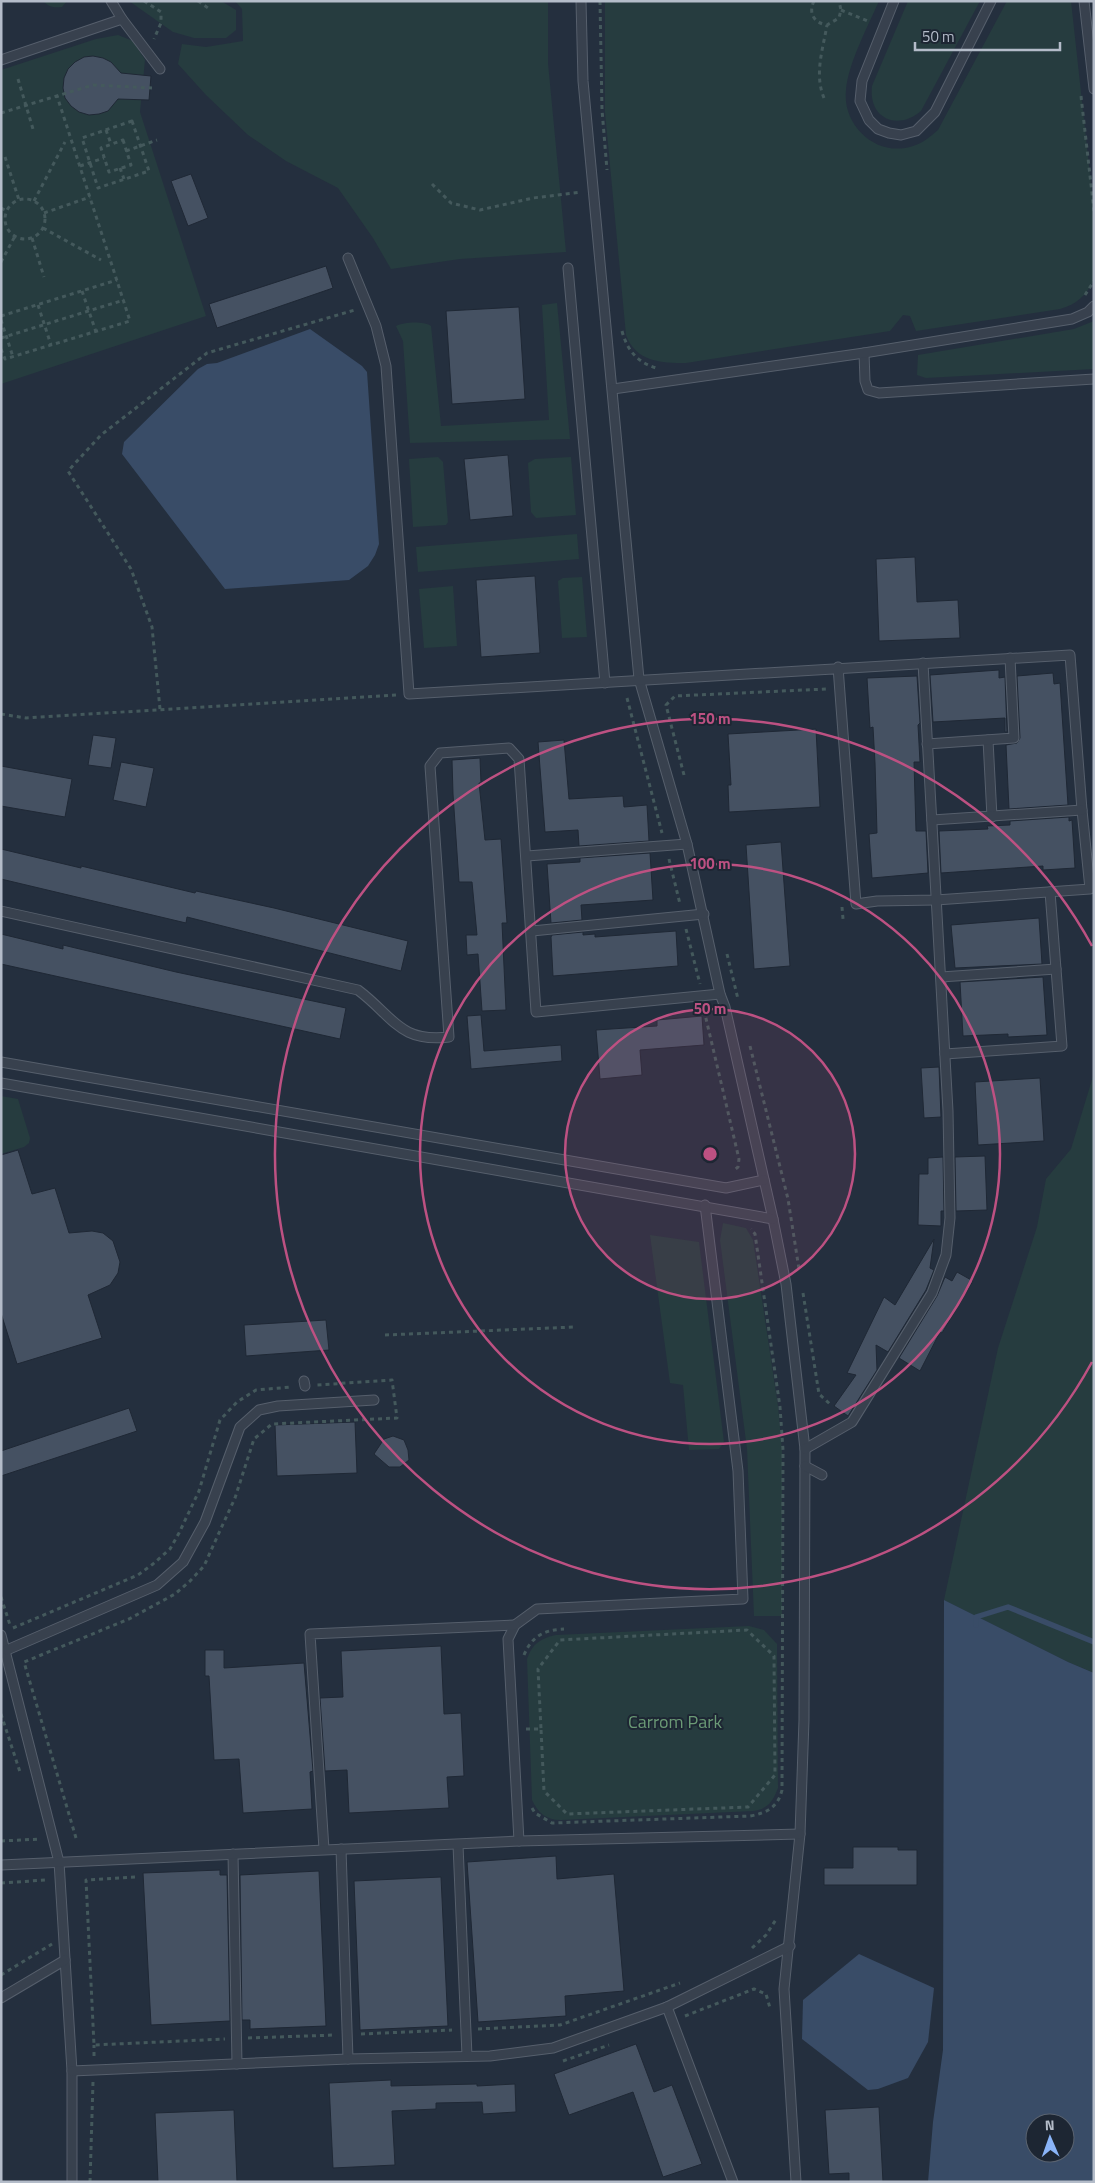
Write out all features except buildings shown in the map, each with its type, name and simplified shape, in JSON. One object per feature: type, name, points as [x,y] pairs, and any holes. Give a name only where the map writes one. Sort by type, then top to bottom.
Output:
[{"type":"lane","points":[[111,1],[122,19],[160,69]]},
{"type":"lane","points":[[581,1],[583,81],[639,680],[688,844],[720,994],[725,1007],[773,1219],[786,1284],[805,1449],[804,1720],[800,1834],[790,1946],[784,1989],[796,2182]]},
{"type":"lane","points":[[894,1],[862,81],[860,101],[869,120],[878,129],[901,135],[916,131],[935,112],[991,1]]},
{"type":"lane","points":[[1084,1],[1094,89]]},
{"type":"lane","points":[[1,60],[122,19]]},
{"type":"lane","points":[[348,258],[376,326],[386,366],[409,694],[838,667],[1070,655],[1090,889],[936,900],[877,900],[856,904],[838,667]]},
{"type":"lane","points":[[568,268],[605,683]]},
{"type":"lane","points":[[613,389],[864,353],[1072,319],[1088,312],[1094,306]]},
{"type":"lane","points":[[864,353],[865,381],[868,390],[880,393],[1094,379]]},
{"type":"lane","points":[[927,744],[1014,738],[1010,658]]},
{"type":"lane","points":[[805,1449],[852,1422],[932,1293],[946,1255],[950,1218],[941,977],[922,663]]},
{"type":"lane","points":[[988,740],[992,816]]},
{"type":"lane","points":[[1,911],[358,990],[402,1029],[414,1036],[434,1039],[449,1036],[430,766],[440,753],[509,748],[519,759],[536,1012],[720,994]]},
{"type":"lane","points":[[932,820],[1082,810]]},
{"type":"lane","points":[[527,856],[688,844]]},
{"type":"lane","points":[[944,1054],[1062,1046],[1050,892]]},
{"type":"lane","points":[[532,931],[704,914]]},
{"type":"lane","points":[[941,977],[1056,969]]},
{"type":"lane","points":[[1,1062],[726,1188],[764,1180]]},
{"type":"lane","points":[[1,1083],[705,1205],[773,1219]]},
{"type":"lane","points":[[520,1841],[508,1639],[515,1625],[537,1610],[546,1608],[743,1599],[738,1471],[705,1205]]},
{"type":"lane","points":[[7,1650],[157,1585],[182,1562],[205,1522],[240,1427],[259,1410],[278,1406],[374,1400]]},
{"type":"lane","points":[[805,1466],[822,1475]]},
{"type":"lane","points":[[324,1849],[310,1634],[515,1625]]},
{"type":"lane","points":[[1,1635],[7,1650],[59,1862],[72,2071],[72,2182]]},
{"type":"lane","points":[[1,1865],[520,1841],[800,1834]]},
{"type":"lane","points":[[458,1845],[467,2056]]},
{"type":"lane","points":[[341,1849],[348,2059]]},
{"type":"lane","points":[[233,1854],[237,2064]]},
{"type":"lane","points":[[72,2071],[348,2059],[490,2056],[553,2048],[667,2007],[790,1946]]},
{"type":"lane","points":[[1,1998],[65,1960]]},
{"type":"lane","points":[[667,2007],[733,2182]]},
{"type":"path","points":[[144,1],[161,12],[161,22],[154,40],[144,48]]},
{"type":"path","points":[[198,1],[208,8]]},
{"type":"path","points":[[600,1],[602,110],[608,178]]},
{"type":"path","points":[[814,1],[811,8],[814,17],[817,22],[827,25],[839,18],[841,10],[839,1]]},
{"type":"path","points":[[841,10],[870,22]]},
{"type":"path","points":[[866,31],[873,15]]},
{"type":"path","points":[[824,98],[820,89],[820,64],[827,25]]},
{"type":"path","points":[[18,79],[33,129]]},
{"type":"path","points":[[1,112],[93,85],[152,88]]},
{"type":"path","points":[[1080,87],[1094,211]]},
{"type":"path","points":[[1,349],[5,360],[130,321],[57,96]]},
{"type":"path","points":[[132,121],[149,171],[98,188],[82,138],[106,130],[132,121]]},
{"type":"path","points":[[106,130],[112,144]]},
{"type":"path","points":[[123,140],[131,165],[109,172],[101,148],[112,144],[123,140]]},
{"type":"path","points":[[126,151],[157,140]]},
{"type":"path","points":[[34,201],[65,142]]},
{"type":"path","points":[[5,157],[19,200]]},
{"type":"path","points":[[80,166],[104,158]]},
{"type":"path","points":[[120,168],[124,179]]},
{"type":"path","points":[[432,184],[450,203],[480,210],[533,198],[594,190]]},
{"type":"path","points":[[44,213],[90,197]]},
{"type":"path","points":[[19,200],[34,201],[44,213],[43,228],[32,238],[15,236],[6,225],[9,207],[19,200]]},
{"type":"path","points":[[1,208],[7,211]]},
{"type":"path","points":[[1,227],[6,225]]},
{"type":"path","points":[[43,228],[101,260]]},
{"type":"path","points":[[1,262],[15,236]]},
{"type":"path","points":[[32,238],[44,277]]},
{"type":"path","points":[[113,266],[118,264]]},
{"type":"path","points":[[1,316],[117,280]]},
{"type":"path","points":[[82,291],[96,332]]},
{"type":"path","points":[[1,338],[124,300]]},
{"type":"path","points":[[38,305],[51,345]]},
{"type":"path","points":[[160,709],[152,627],[131,569],[68,471],[101,436],[207,353],[368,307]]},
{"type":"path","points":[[1,320],[13,357]]},
{"type":"path","points":[[621,322],[627,347],[636,357],[658,369]]},
{"type":"path","points":[[685,783],[666,705],[675,696],[826,689]]},
{"type":"path","points":[[1,714],[26,718],[409,694]]},
{"type":"path","points":[[627,698],[683,916],[739,1159],[738,1168],[730,1173]]},
{"type":"path","points":[[841,902],[843,919]]},
{"type":"path","points":[[726,948],[740,1006]]},
{"type":"path","points":[[750,1045],[788,1199],[800,1277]]},
{"type":"path","points":[[530,1803],[534,1813],[552,1823],[750,1816],[764,1814],[780,1799],[782,1780],[783,1450],[780,1407],[755,1234],[746,1224]]},
{"type":"path","points":[[802,1287],[819,1394],[830,1404]]},
{"type":"path","points":[[385,1335],[575,1327]]},
{"type":"path","points":[[1,1597],[11,1629],[138,1575],[153,1564],[170,1549],[199,1490],[220,1420],[236,1402],[256,1390],[304,1383],[392,1380]]},
{"type":"path","points":[[524,1664],[524,1655],[532,1640],[548,1630],[564,1629]]},
{"type":"path","points":[[747,1630],[774,1656],[775,1775],[748,1807],[567,1814],[544,1791],[541,1729],[538,1669],[560,1640],[747,1630]]},
{"type":"path","points":[[1,1714],[21,1777]]},
{"type":"path","points":[[526,1720],[527,1738]]},
{"type":"path","points":[[512,1730],[541,1729]]},
{"type":"path","points":[[1,1841],[41,1840],[38,1830]]},
{"type":"path","points":[[90,2182],[94,2044],[86,1880],[135,1877]]},
{"type":"path","points":[[1,1883],[48,1880]]},
{"type":"path","points":[[750,1950],[766,1935],[779,1910]]},
{"type":"path","points":[[1,1976],[53,1943]]},
{"type":"path","points":[[94,2044],[560,2025],[681,1983]]},
{"type":"green space","points":[[43,1],[67,1],[62,7],[56,7],[49,6]]},
{"type":"green space","points":[[129,1],[221,1],[236,10],[236,30],[226,38],[194,38],[173,32]]},
{"type":"green space","points":[[235,1],[548,1],[548,63],[566,252],[460,259],[391,269],[373,238],[338,188],[286,161],[248,135],[206,95],[178,64],[182,44],[206,47],[243,41],[242,9]]},
{"type":"green space","points":[[605,1],[879,1],[850,69],[846,90],[846,103],[856,127],[864,136],[875,143],[900,149],[920,143],[938,130],[1007,1],[1071,1],[1094,211],[1094,281],[1080,299],[1060,309],[916,331],[910,316],[903,315],[890,331],[686,363],[659,361],[643,356],[630,344],[626,335],[605,112]]},
{"type":"green space","points":[[908,1],[980,1],[921,111],[912,117],[894,121],[880,114],[875,107],[872,97],[872,86]]},
{"type":"green space","points":[[118,35],[133,41],[145,60],[140,112],[206,316],[1,384],[1,70],[96,39]]},
{"type":"green space","points":[[557,303],[570,439],[410,443],[403,341],[396,326],[423,323],[431,326],[441,426],[549,420],[542,305]]},
{"type":"green space","points":[[1094,321],[1094,369],[926,378],[917,375],[918,355],[1074,329]]},
{"type":"green space","points":[[438,457],[443,462],[448,522],[446,525],[413,527],[409,459]]},
{"type":"green space","points":[[571,457],[576,515],[536,518],[531,512],[528,463],[535,459]]},
{"type":"green space","points":[[577,534],[579,559],[418,572],[416,547]]},
{"type":"green space","points":[[582,577],[587,637],[562,638],[558,581],[563,578]]},
{"type":"green space","points":[[453,586],[457,646],[424,648],[419,589]]},
{"type":"green space","points":[[1094,1073],[1094,1673],[944,1600],[998,1348],[1037,1227],[1046,1179],[1071,1149]]},
{"type":"green space","points":[[1,1096],[18,1099],[30,1138],[29,1143],[24,1147],[1,1154]]},
{"type":"green space","points":[[723,1223],[746,1228],[753,1240],[778,1406],[782,1450],[782,1616],[754,1616],[747,1449],[720,1240]]},
{"type":"green space","points":[[650,1235],[699,1242],[724,1442],[719,1449],[689,1450],[683,1385],[670,1383]]},
{"type":"green space","name":"Carrom Park","points":[[749,1626],[764,1630],[777,1644],[778,1788],[769,1804],[753,1811],[561,1820],[551,1819],[537,1809],[532,1800],[527,1659],[538,1642],[556,1635]]},
{"type":"water","points":[[310,329],[362,366],[367,372],[379,544],[368,566],[349,580],[225,589],[122,454],[124,442],[198,369],[207,364],[217,363]]},
{"type":"water","points":[[944,1600],[1094,1673],[1094,2182],[928,2182],[933,2122],[943,2050]]},
{"type":"water","points":[[859,1954],[934,1988],[928,2042],[908,2078],[878,2089],[868,2090],[802,2039],[803,2000]]},
{"type":"waterway","points":[[976,1625],[976,1617],[1008,1607],[1094,1642]]}]
